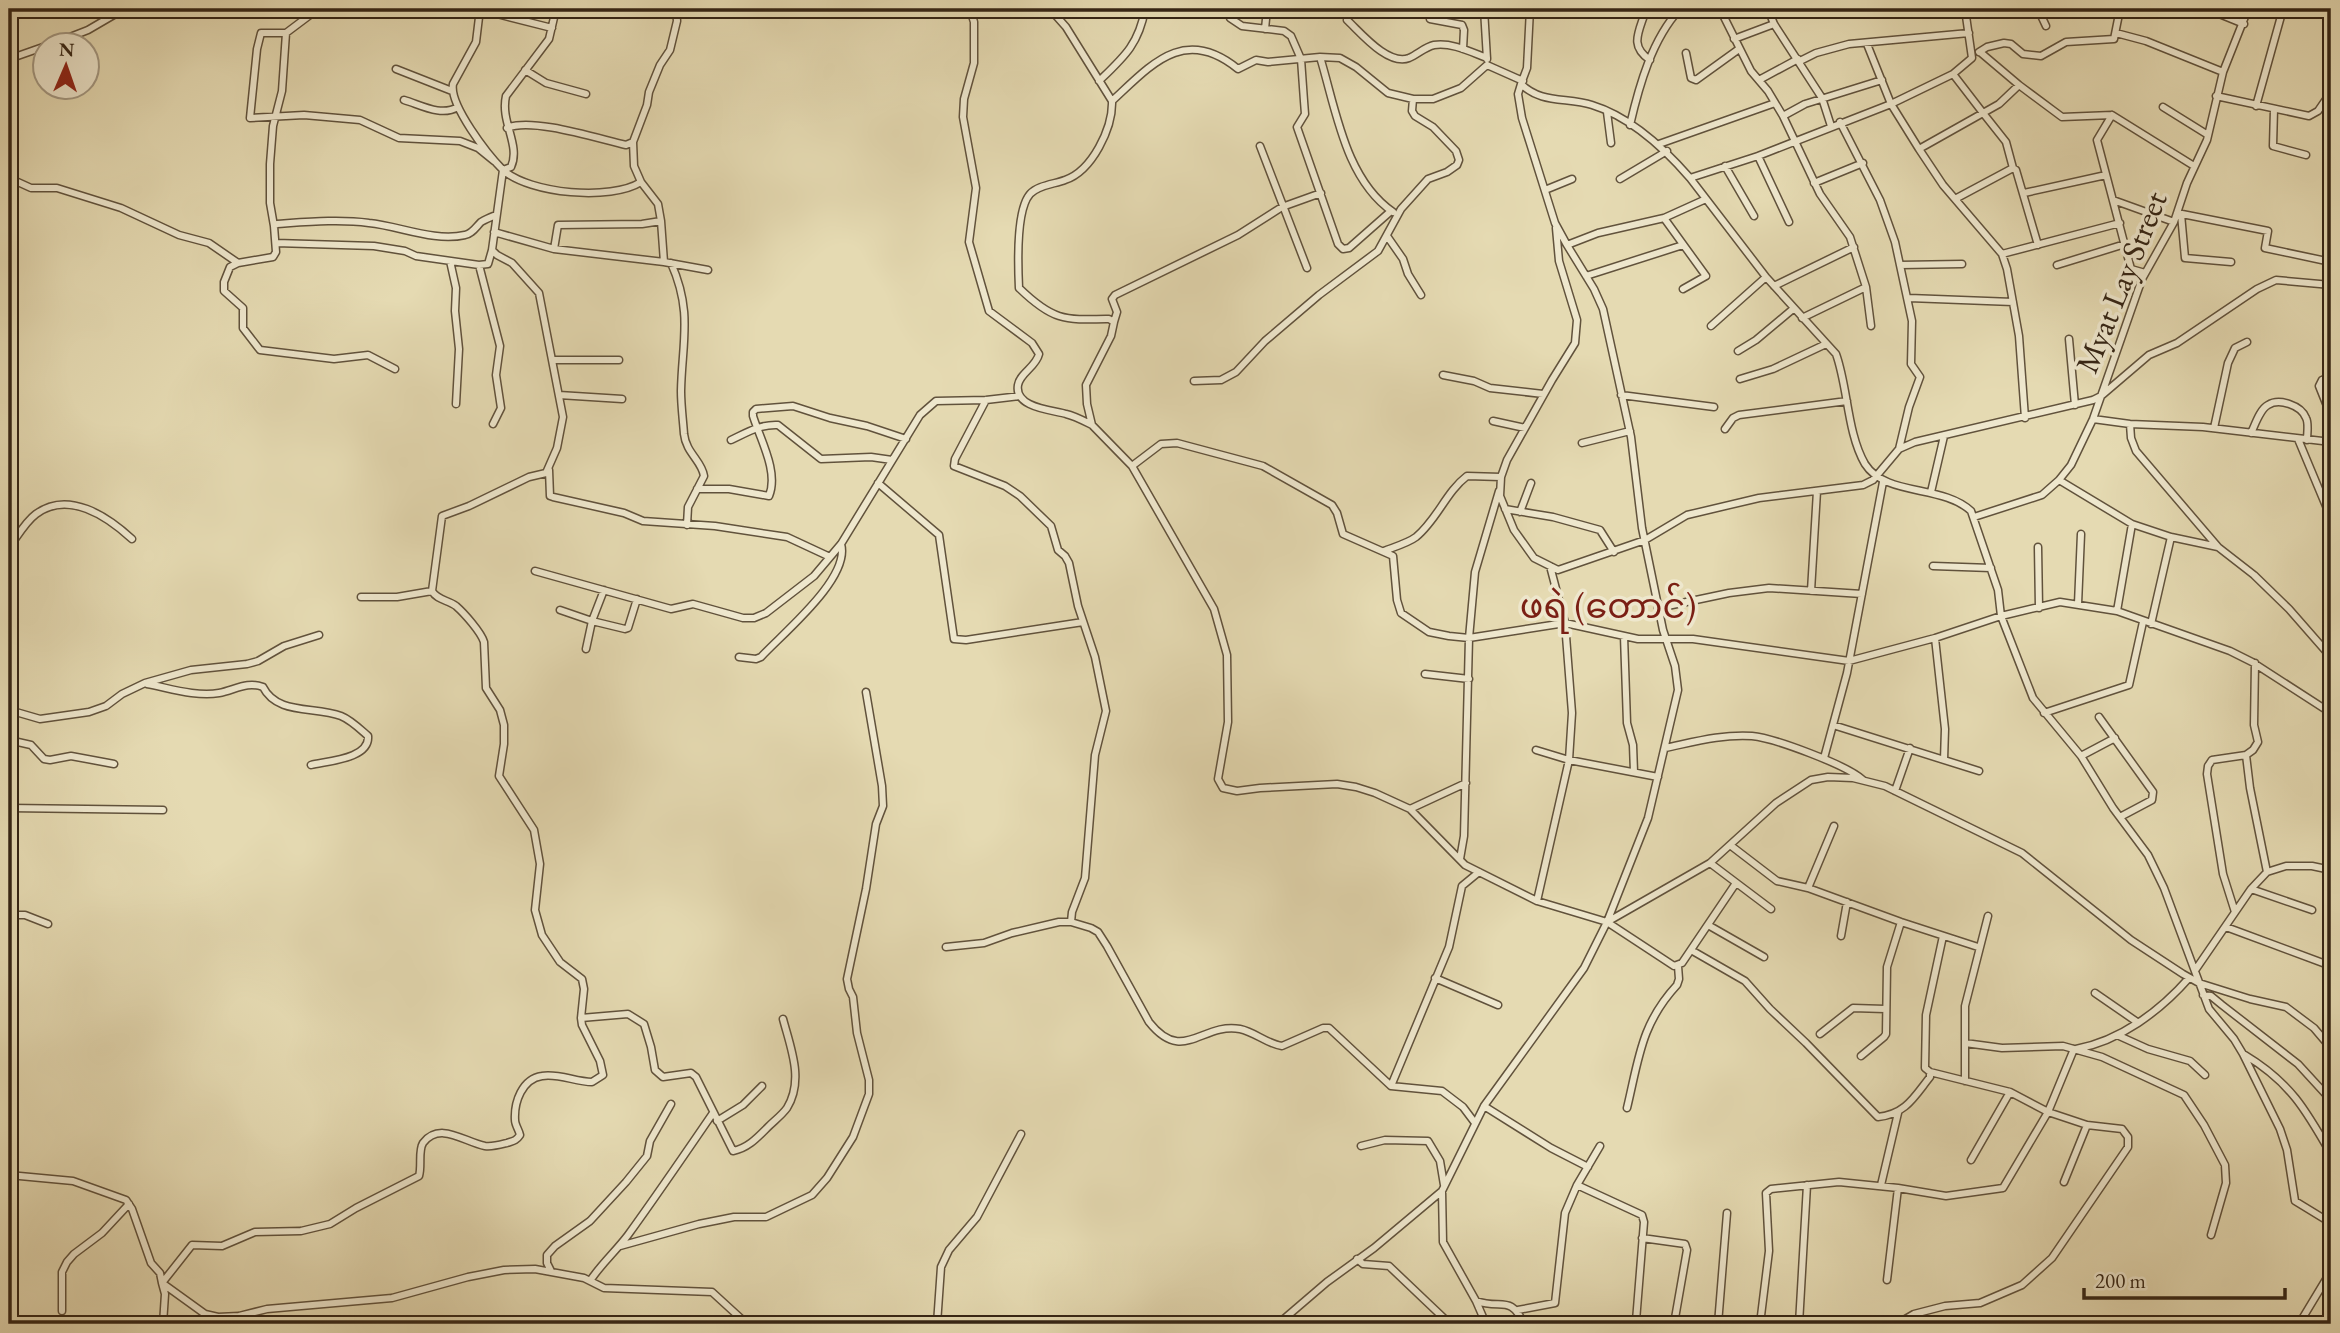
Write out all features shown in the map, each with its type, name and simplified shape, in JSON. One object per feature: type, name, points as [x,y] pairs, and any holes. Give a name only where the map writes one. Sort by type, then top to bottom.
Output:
[{"type":"street","points":[[83,32],[124,9]]},
{"type":"street","points":[[318,9],[286,33],[261,33],[250,118],[304,115],[360,120],[399,138],[460,141],[478,148],[510,177],[548,191],[629,190],[641,182]]},
{"type":"street","points":[[503,170],[512,167],[515,158],[503,107],[506,96],[549,39],[556,9]]},
{"type":"street","points":[[676,9],[677,21],[670,50],[660,65],[649,92],[633,142],[634,166],[641,182],[658,204],[668,262],[682,294],[687,329],[681,390],[684,437],[688,450],[704,471],[704,477],[688,507],[687,525]]},
{"type":"street","points":[[970,9],[974,22],[974,63],[964,99],[963,117],[976,188],[969,242],[989,311],[1032,343],[1040,354],[1034,366],[1020,379],[1020,396],[1033,406],[1068,414],[1092,425],[1132,466],[1214,609],[1227,655],[1228,722],[1217,779],[1223,788],[1237,792],[1260,788],[1337,784],[1356,787],[1410,809],[1465,865],[1537,901],[1606,922],[1678,966]]},
{"type":"street","points":[[1050,9],[1066,27],[1099,80],[1112,102],[1113,113],[1091,162],[1069,179],[1030,193],[1022,210],[1017,251],[1019,288],[1033,302],[1069,320],[1108,319],[1114,322]]},
{"type":"street","points":[[1099,80],[1132,48],[1138,38],[1145,9]]},
{"type":"street","points":[[1229,9],[1230,18],[1235,23],[1288,32],[1301,59],[1305,114],[1297,127],[1338,244],[1343,249],[1349,248],[1394,213],[1429,179],[1447,173],[1457,166],[1460,160],[1433,127],[1415,116],[1412,111],[1413,99]]},
{"type":"street","points":[[1265,29],[1267,9]]},
{"type":"street","points":[[1112,102],[1156,61],[1180,51],[1207,52],[1219,56],[1238,69],[1256,60],[1268,62],[1339,58],[1356,66],[1388,93],[1413,99],[1433,99],[1461,88],[1487,62],[1484,9]]},
{"type":"street","points":[[1530,9],[1527,68],[1518,94],[1522,118],[1555,223],[1559,261],[1577,320],[1577,333],[1575,343],[1507,460],[1500,477],[1500,496],[1514,530],[1534,558],[1558,570],[1644,540],[1687,514],[1759,498],[1863,485],[1871,482],[1899,449],[1915,442],[2025,418],[2101,396],[2149,355],[2177,343],[2257,289],[2277,280],[2331,285]]},
{"type":"street","points":[[1646,9],[1637,48],[1650,60]]},
{"type":"street","points":[[1630,125],[1637,95],[1650,60],[1671,20],[1680,9]]},
{"type":"street","points":[[1720,9],[1739,50],[1783,116],[1814,183],[1854,247],[1866,288],[1871,326]]},
{"type":"street","points":[[1768,9],[1774,24],[1822,98],[1831,126]]},
{"type":"street","points":[[1965,9],[1972,58]]},
{"type":"street","points":[[2038,9],[2046,26]]},
{"type":"street","points":[[1690,178],[1758,156],[1892,104],[1953,74],[1987,47],[2011,44],[2023,54],[2041,56],[2066,42],[2114,39],[2120,9]]},
{"type":"street","points":[[2207,9],[2244,24]]},
{"type":"street","name":"Myat Lay Street","points":[[1974,517],[2042,495],[2071,465],[2093,419],[2145,274],[2179,214],[2194,166],[2208,135],[2223,72],[2248,9]]},
{"type":"street","points":[[2256,106],[2283,9]]},
{"type":"street","points":[[2327,9],[2331,16]]},
{"type":"street","points":[[494,161],[457,107],[452,91],[453,84],[476,42],[480,11],[552,28]]},
{"type":"street","points":[[1430,19],[1462,25],[1463,49]]},
{"type":"street","points":[[1347,20],[1378,50],[1408,59],[1433,45],[1463,49],[1522,83],[1529,92],[1542,97],[1579,102],[1608,112],[1659,144],[1690,178],[1766,277],[1836,354],[1866,464],[1883,482],[1931,492],[1964,504],[1974,517],[1992,568],[2001,616],[2033,698],[2081,756],[2148,855],[2196,969],[2209,1009],[2243,1054],[2280,1129],[2287,1150],[2295,1201],[2331,1223]]},
{"type":"street","points":[[1734,39],[1774,24]]},
{"type":"street","points":[[286,33],[282,91],[270,164],[270,203],[276,252],[273,257],[238,262],[230,267],[224,282],[224,291],[243,308],[243,328],[260,351],[321,358],[368,355],[395,369]]},
{"type":"street","points":[[1759,80],[1816,52],[1969,33]]},
{"type":"street","points":[[2116,33],[2146,41],[2223,72]]},
{"type":"street","points":[[1867,44],[1892,104],[1919,149],[1955,199],[2002,254],[2019,336],[2025,418]]},
{"type":"street","points":[[1686,53],[1691,78],[1696,80],[1739,50]]},
{"type":"street","points":[[9,59],[32,51]]},
{"type":"street","points":[[1980,52],[2062,117],[2112,115],[2194,166]]},
{"type":"street","points":[[1321,57],[1346,142],[1366,188],[1394,213]]},
{"type":"street","points":[[396,69],[452,91]]},
{"type":"street","points":[[525,70],[546,83],[586,94]]},
{"type":"street","points":[[1953,74],[2006,142],[2013,168],[2017,170],[2038,245]]},
{"type":"street","points":[[1783,116],[1805,104],[1882,80]]},
{"type":"street","points":[[1919,149],[1999,104],[2019,85]]},
{"type":"street","points":[[2216,96],[2309,116],[2318,111],[2331,92]]},
{"type":"street","points":[[404,100],[442,112],[457,107]]},
{"type":"street","points":[[1659,144],[1775,103]]},
{"type":"street","points":[[2163,107],[2208,135]]},
{"type":"street","points":[[2274,109],[2273,146],[2306,155]]},
{"type":"street","points":[[1608,112],[1611,142]]},
{"type":"street","points":[[2112,115],[2097,140],[2131,269],[2145,274]]},
{"type":"street","points":[[1840,122],[1881,200],[1909,298],[1912,321],[1911,364],[1920,377],[1909,407],[1899,449]]},
{"type":"street","points":[[507,128],[514,125],[551,128],[626,145],[633,142]]},
{"type":"street","points":[[1260,146],[1307,268]]},
{"type":"street","points":[[1620,179],[1667,151]]},
{"type":"street","points":[[1758,156],[1789,222]]},
{"type":"street","points":[[1814,183],[1863,163]]},
{"type":"street","points":[[1725,166],[1754,216]]},
{"type":"street","points":[[1955,199],[2013,168]]},
{"type":"street","points":[[276,243],[374,246],[450,261],[479,265],[489,262],[503,170]]},
{"type":"street","points":[[2024,193],[2106,174]]},
{"type":"street","points":[[9,178],[31,187],[57,188],[121,208],[179,235],[209,243],[238,262]]},
{"type":"street","points":[[1545,190],[1572,179]]},
{"type":"street","points":[[1092,425],[1085,394],[1086,385],[1111,337],[1117,316],[1112,299],[1115,295],[1238,235],[1282,207],[1321,193]]},
{"type":"street","points":[[1567,245],[1598,233],[1664,218],[1706,199]]},
{"type":"street","points":[[2113,200],[2174,222]]},
{"type":"street","points":[[1194,381],[1221,380],[1236,372],[1265,341],[1319,295],[1378,251],[1387,236],[1394,213]]},
{"type":"street","points":[[2231,262],[2185,257],[2179,214],[2268,232],[2265,248],[2331,262]]},
{"type":"street","points":[[274,226],[309,221],[365,222],[425,234],[463,236],[469,234],[482,221],[496,215]]},
{"type":"street","points":[[1664,218],[1706,276],[1683,289]]},
{"type":"street","points":[[554,249],[558,225],[642,224],[662,221]]},
{"type":"street","points":[[1278,1324],[1443,1188],[1484,1106],[1584,968],[1606,922],[1648,818],[1678,690],[1675,666],[1665,639],[1644,540],[1630,430],[1620,395],[1603,309],[1555,223]]},
{"type":"street","points":[[2002,254],[2120,223]]},
{"type":"street","points":[[494,232],[554,249],[668,262],[708,270]]},
{"type":"street","points":[[1387,236],[1403,259],[1408,274],[1421,295]]},
{"type":"street","points":[[2057,264],[2125,244]]},
{"type":"street","points":[[1586,276],[1683,245]]},
{"type":"street","points":[[1774,286],[1854,247]]},
{"type":"street","points":[[492,250],[512,263],[538,293],[563,416],[557,448],[549,468],[550,496],[624,513],[643,521],[715,526],[787,537],[830,557]]},
{"type":"street","points":[[450,261],[456,288],[455,311],[459,349],[456,404]]},
{"type":"street","points":[[1899,265],[1962,264]]},
{"type":"street","points":[[479,265],[500,346],[496,375],[501,408],[494,424]]},
{"type":"street","points":[[1711,326],[1766,277]]},
{"type":"street","points":[[1802,318],[1866,288]]},
{"type":"street","points":[[1909,298],[2013,302]]},
{"type":"street","points":[[1738,351],[1756,340],[1793,309]]},
{"type":"street","points":[[2069,340],[2075,405]]},
{"type":"street","points":[[2214,428],[2228,363],[2235,348],[2247,342]]},
{"type":"street","points":[[1740,379],[1773,369],[1826,344]]},
{"type":"street","points":[[552,360],[619,360]]},
{"type":"street","points":[[1443,375],[1474,381],[1490,388],[1543,394]]},
{"type":"street","points":[[2331,376],[2322,380],[2319,386],[2331,416]]},
{"type":"street","points":[[559,395],[622,399]]},
{"type":"street","points":[[1620,395],[1714,407]]},
{"type":"street","points":[[535,571],[671,609],[693,604],[743,618],[754,618],[766,613],[814,576],[841,544],[920,415],[936,401],[1020,396]]},
{"type":"street","points":[[986,400],[954,466],[1005,486],[1020,496],[1051,526],[1058,550],[1069,563],[1083,622],[1095,657],[1106,711],[1094,755],[1085,878],[1071,922]]},
{"type":"street","points":[[1725,429],[1732,418],[1739,415],[1847,401]]},
{"type":"street","points":[[2251,433],[2263,409],[2269,404],[2282,403],[2298,407],[2307,418],[2307,440]]},
{"type":"street","points":[[697,489],[729,489],[769,496],[772,486],[771,470],[756,428],[753,412],[756,409],[793,406],[906,439]]},
{"type":"street","points":[[2093,419],[2130,424],[2214,428],[2331,442]]},
{"type":"street","points":[[1493,421],[1525,428]]},
{"type":"street","points":[[730,440],[769,424],[784,427],[821,459],[871,457],[892,460]]},
{"type":"street","points":[[2130,424],[2136,451],[2218,547],[2289,609],[2331,657]]},
{"type":"street","points":[[1582,443],[1630,430]]},
{"type":"street","points":[[1931,492],[1944,436]]},
{"type":"street","points":[[2298,439],[2331,518]]},
{"type":"street","points":[[1132,466],[1156,446],[1169,443],[1263,466],[1332,505],[1343,534],[1393,556],[1397,600],[1401,613],[1429,632],[1469,638],[1565,622],[1638,639],[1693,639],[1849,661],[1935,638],[2001,616],[2060,602],[2117,611],[2230,651],[2255,663],[2331,713]]},
{"type":"street","points":[[162,1283],[192,1245],[222,1246],[255,1232],[302,1231],[330,1224],[414,1179],[420,1173],[421,1148],[435,1133],[449,1133],[486,1146],[516,1141],[520,1135],[515,1122],[516,1110],[520,1092],[528,1082],[542,1076],[592,1083],[603,1075],[600,1061],[581,1018],[584,989],[582,979],[560,962],[550,949],[542,935],[535,910],[540,864],[534,830],[499,775],[504,744],[503,725],[500,710],[486,688],[482,635],[457,607],[435,596],[432,591],[442,516],[470,506],[529,477],[540,476],[549,468]]},
{"type":"street","points":[[1384,551],[1415,538],[1431,522],[1458,483],[1467,476],[1500,477]]},
{"type":"street","points":[[2059,480],[2132,524],[2171,537],[2218,547]]},
{"type":"street","points":[[1824,758],[1849,661],[1883,482]]},
{"type":"street","points":[[878,483],[939,535],[954,639],[966,640],[1083,622]]},
{"type":"street","points":[[1520,512],[1531,483]]},
{"type":"street","points":[[1460,859],[1464,836],[1469,638],[1475,572],[1500,486]]},
{"type":"street","points":[[1811,591],[1817,491]]},
{"type":"street","points":[[9,548],[33,516],[55,504],[69,504],[92,511],[119,526],[132,539]]},
{"type":"street","points":[[1506,509],[1553,517],[1600,530],[1614,552]]},
{"type":"street","points":[[2117,611],[2132,524]]},
{"type":"street","points":[[2078,604],[2081,534]]},
{"type":"street","points":[[2044,713],[2129,685],[2171,537]]},
{"type":"street","points":[[739,657],[761,657],[797,623],[830,585],[842,559],[841,544]]},
{"type":"street","points":[[2038,547],[2039,608]]},
{"type":"street","points":[[1537,901],[1569,760],[1572,713],[1565,622],[1550,566]]},
{"type":"street","points":[[1933,566],[1992,568]]},
{"type":"street","points":[[1658,608],[1729,593],[1769,588],[1862,594]]},
{"type":"street","points":[[586,649],[592,621],[604,590]]},
{"type":"street","points":[[361,597],[397,597],[432,591]]},
{"type":"street","points":[[561,610],[625,629],[628,628],[637,599]]},
{"type":"street","points":[[9,710],[40,719],[89,712],[106,706],[122,694],[145,683],[191,670],[258,661],[284,646],[319,635]]},
{"type":"street","points":[[1624,636],[1627,723],[1633,745],[1634,772]]},
{"type":"street","points":[[1935,638],[1944,719],[1944,760]]},
{"type":"street","points":[[2235,912],[2223,874],[2207,766],[2212,760],[2246,755],[2258,742],[2254,725],[2255,663]]},
{"type":"street","points":[[1425,674],[1469,679]]},
{"type":"street","points":[[145,683],[198,693],[218,693],[255,684],[263,687],[268,698],[280,705],[343,716],[369,738],[363,750],[354,755],[310,765]]},
{"type":"street","points":[[620,1246],[734,1217],[766,1217],[812,1195],[827,1178],[853,1137],[869,1094],[869,1080],[847,979],[883,794],[866,691]]},
{"type":"street","points":[[2099,717],[2154,796],[2152,800],[2120,817]]},
{"type":"street","points":[[1833,725],[1979,771]]},
{"type":"street","points":[[1665,748],[1709,739],[1755,736],[1824,758],[1857,774],[1863,780]]},
{"type":"street","points":[[2081,756],[2115,738]]},
{"type":"street","points":[[9,740],[21,741],[31,746],[44,759],[71,757],[114,764]]},
{"type":"street","points":[[1895,791],[1910,748]]},
{"type":"street","points":[[1536,750],[1569,760],[1658,778]]},
{"type":"street","points":[[2246,755],[2249,788],[2267,872]]},
{"type":"street","points":[[1606,922],[1710,863],[1776,803],[1811,780],[1828,777],[1863,780],[1895,791],[2022,853],[2131,940],[2189,978],[2250,999],[2286,1007],[2314,1028],[2331,1048]]},
{"type":"street","points":[[1410,809],[1466,783]]},
{"type":"street","points":[[9,808],[163,810]]},
{"type":"street","points":[[1808,888],[1834,826]]},
{"type":"street","points":[[1730,845],[1777,881],[1808,888],[1978,947]]},
{"type":"street","points":[[1710,863],[1771,909]]},
{"type":"street","points":[[2196,969],[2251,889],[2267,872],[2287,866],[2312,866],[2331,870]]},
{"type":"street","points":[[1391,1086],[1449,947],[1462,886],[1479,872]]},
{"type":"street","points":[[1627,1108],[1645,1033],[1652,1017],[1677,985],[1678,966],[1737,883]]},
{"type":"street","points":[[2251,889],[2312,909]]},
{"type":"street","points":[[1841,936],[1847,902]]},
{"type":"street","points":[[9,915],[25,915],[48,924]]},
{"type":"street","points":[[1965,1081],[1965,1006],[1988,916]]},
{"type":"street","points":[[946,947],[984,943],[1012,933],[1071,922],[1098,932],[1149,1022],[1157,1032],[1169,1039],[1187,1042],[1224,1028],[1249,1032],[1282,1046],[1323,1028],[1329,1028],[1391,1086],[1442,1091],[1463,1107],[1475,1123]]},
{"type":"street","points":[[1861,1056],[1885,1038],[1887,967],[1901,922]]},
{"type":"street","points":[[1708,925],[1764,957]]},
{"type":"street","points":[[2226,927],[2331,966]]},
{"type":"street","points":[[1897,1324],[1914,1314],[1945,1306],[1980,1303],[2022,1285],[2052,1258],[2128,1147],[2129,1137],[2122,1129],[2087,1125],[2048,1112],[2010,1092],[1925,1069],[1926,1014],[1943,936]]},
{"type":"street","points":[[1691,950],[1745,981],[1878,1117],[1898,1113],[1930,1077],[1930,1072]]},
{"type":"street","points":[[1435,978],[1498,1005]]},
{"type":"street","points":[[2074,1049],[2095,1045],[2117,1035],[2169,1000],[2189,978]]},
{"type":"street","points":[[2095,993],[2137,1022]]},
{"type":"street","points":[[2203,995],[2211,996],[2298,1064],[2331,1100]]},
{"type":"street","points":[[1819,1034],[1853,1008],[1885,1009]]},
{"type":"street","points":[[581,1018],[628,1014],[644,1024],[655,1070],[663,1077],[691,1073],[696,1077],[733,1151],[751,1143],[786,1109],[796,1086],[795,1066],[783,1019]]},
{"type":"street","points":[[2117,1035],[2148,1049],[2190,1061],[2205,1075]]},
{"type":"street","points":[[1965,1042],[2002,1048],[2048,1045],[2074,1049],[2102,1057],[2184,1095],[2225,1165],[2226,1183],[2211,1235]]},
{"type":"street","points":[[1760,1324],[1769,1251],[1766,1193],[1778,1187],[1839,1182],[1881,1185],[1946,1196],[2003,1188],[2048,1112],[2074,1049]]},
{"type":"street","points":[[2243,1054],[2278,1078],[2296,1095],[2331,1154]]},
{"type":"street","points":[[590,1281],[605,1259],[620,1246],[715,1117],[743,1105],[762,1086]]},
{"type":"street","points":[[1971,1160],[2010,1092]]},
{"type":"street","points":[[551,1271],[547,1255],[590,1221],[626,1182],[647,1156],[650,1141],[671,1104]]},
{"type":"street","points":[[1484,1106],[1588,1167]]},
{"type":"street","points":[[1881,1185],[1898,1113]]},
{"type":"street","points":[[2064,1182],[2087,1125]]},
{"type":"street","points":[[937,1324],[941,1267],[948,1250],[977,1217],[1021,1134]]},
{"type":"street","points":[[1361,1146],[1385,1140],[1428,1142],[1440,1161],[1443,1242],[1486,1324]]},
{"type":"street","points":[[1518,1310],[1555,1303],[1565,1213],[1577,1185],[1600,1146]]},
{"type":"street","points":[[9,1175],[73,1181],[126,1200],[151,1264],[160,1273],[165,1294],[163,1324]]},
{"type":"street","points":[[1577,1185],[1637,1211],[1644,1222],[1636,1321]]},
{"type":"street","points":[[1799,1324],[1807,1185]]},
{"type":"street","points":[[1887,1280],[1898,1188]]},
{"type":"street","points":[[62,1311],[62,1272],[67,1262],[102,1233],[129,1204]]},
{"type":"street","points":[[1718,1324],[1727,1213]]},
{"type":"street","points":[[1643,1238],[1685,1244],[1687,1250],[1674,1324]]},
{"type":"street","points":[[1357,1259],[1363,1264],[1388,1266],[1450,1324]]},
{"type":"street","points":[[162,1283],[205,1314],[218,1317],[239,1316],[267,1309],[392,1298],[504,1270],[551,1271],[590,1281],[604,1288],[712,1292],[747,1324]]},
{"type":"street","points":[[2300,1324],[2331,1271]]},
{"type":"street","points":[[1476,1301],[1513,1306],[1518,1310],[1524,1324]]},
{"type":"street","points":[[1621,1324],[1636,1321],[1664,1324]]},
{"type":"district","name":"ဖရဲ (တောင်)","points":[[1608,605]]}]
